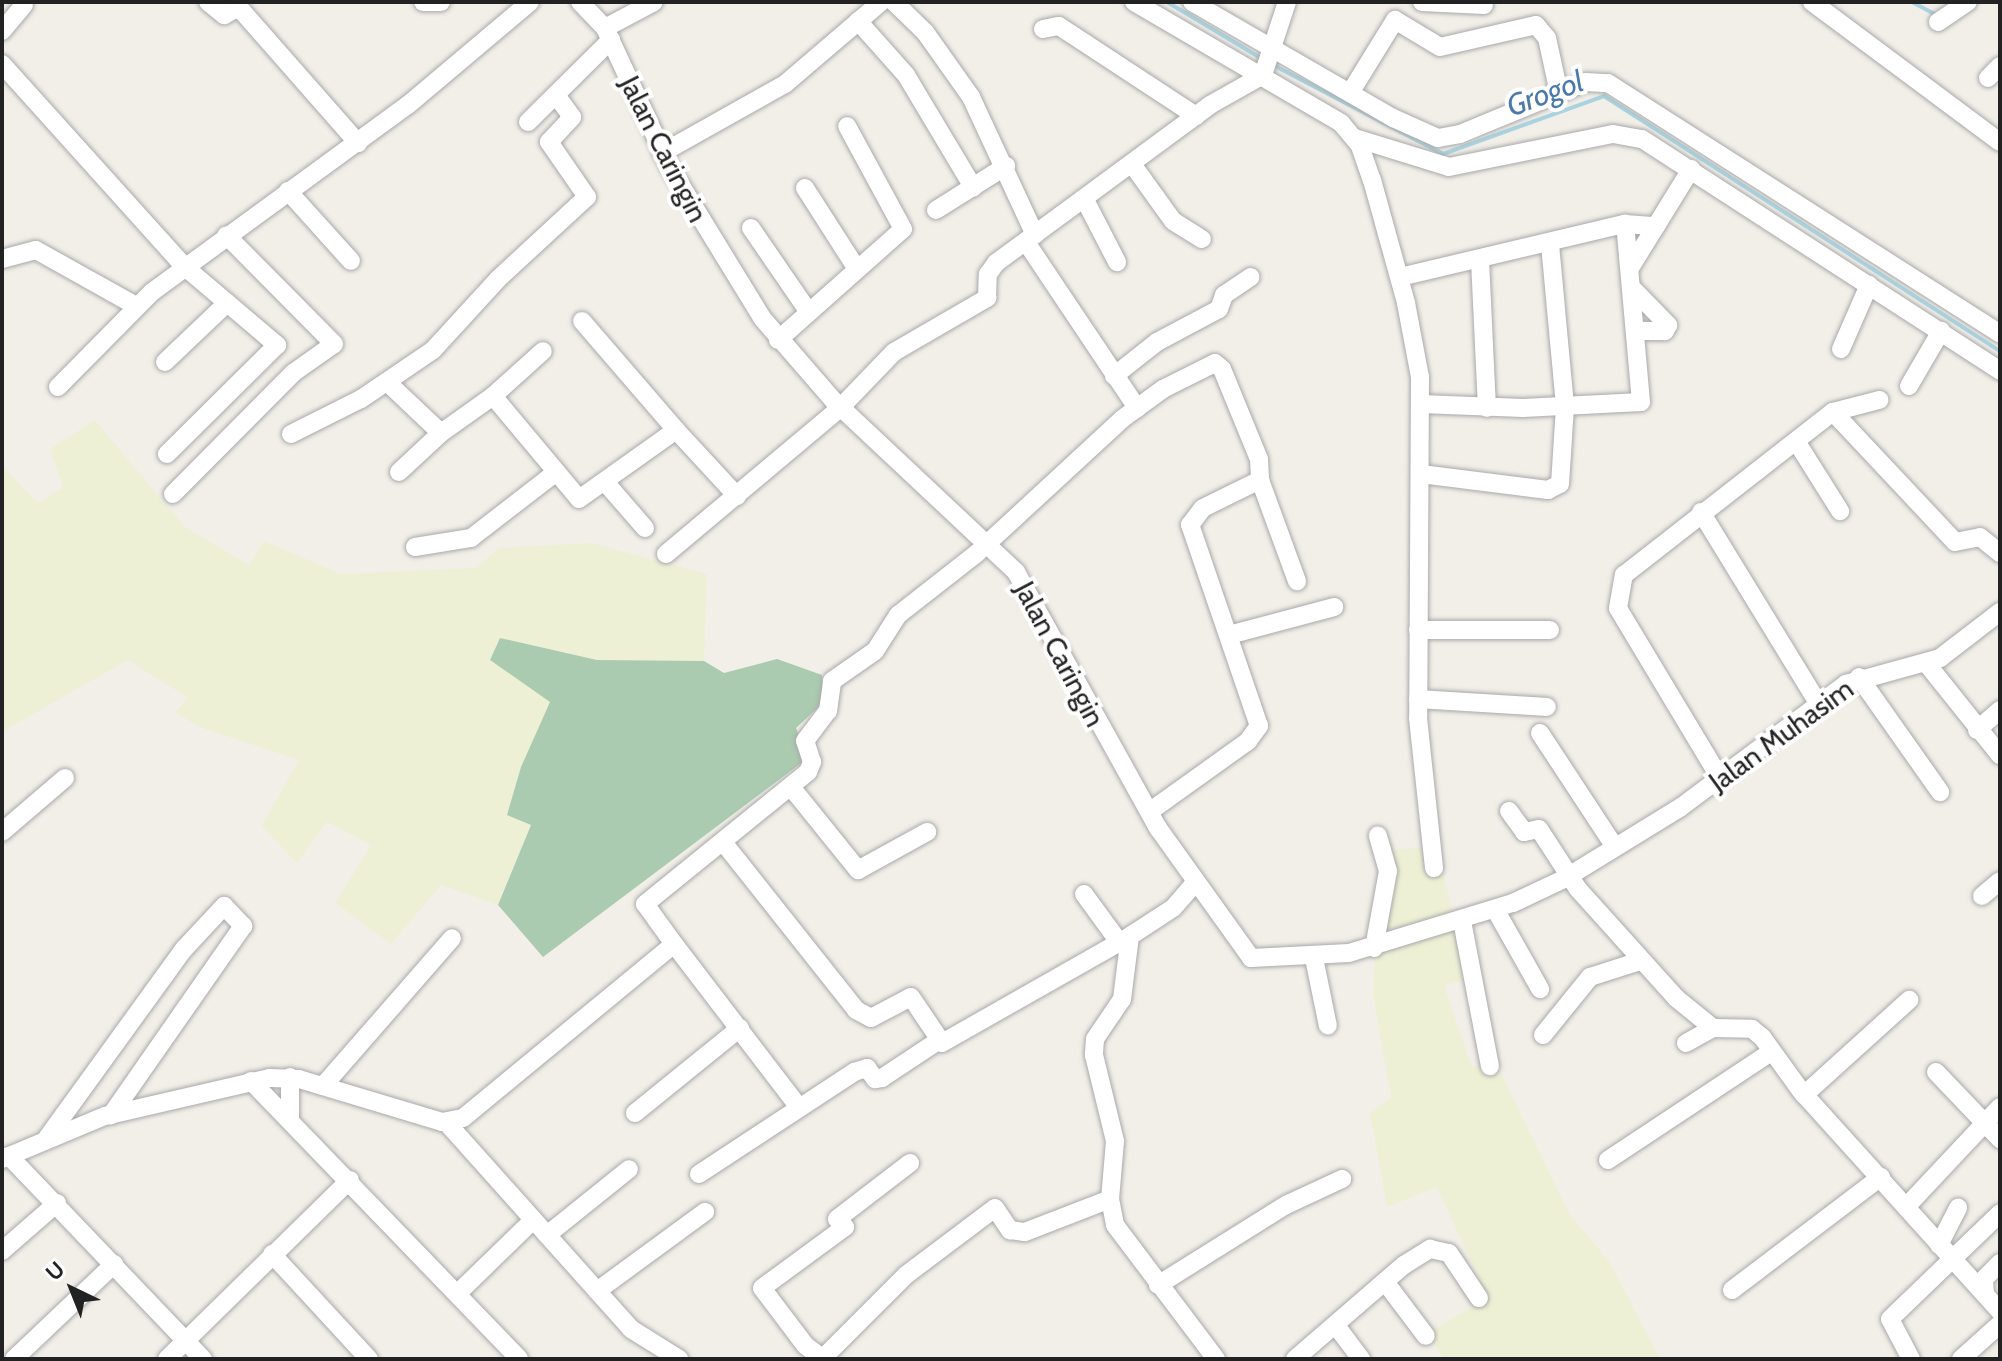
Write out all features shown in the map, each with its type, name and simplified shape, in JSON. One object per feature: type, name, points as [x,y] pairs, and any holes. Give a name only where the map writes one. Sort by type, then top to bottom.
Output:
[{"type":"street","points":[[208,2],[224,15],[237,8],[242,11],[358,143]]},
{"type":"street","points":[[423,2],[441,2]]},
{"type":"street","points":[[58,387],[136,306],[226,235],[358,143],[495,36],[530,2]]},
{"type":"street","name":"Jalan Caringin","points":[[580,2],[608,34],[662,153],[712,243],[778,340],[841,407],[989,543],[1026,586],[1149,812],[1194,884],[1215,903],[1246,955],[1314,958]]},
{"type":"street","points":[[528,122],[556,95],[608,34],[654,2]]},
{"type":"street","points":[[662,153],[785,84],[881,2]]},
{"type":"street","points":[[894,2],[956,73],[1006,166],[1031,238],[1114,376],[1137,408]]},
{"type":"street","points":[[1134,2],[1264,74],[1328,114],[1355,138],[1449,167],[1583,138],[1629,134],[1691,169],[2000,371]]},
{"type":"street","points":[[1192,2],[1273,53],[1438,138],[1460,134],[1586,82],[1616,87],[2000,334]]},
{"type":"street","points":[[666,554],[841,407],[894,352],[987,298],[992,267],[1196,116],[1264,74],[1287,2]]},
{"type":"street","points":[[1422,2],[1484,5]]},
{"type":"street","points":[[1812,2],[2000,142]]},
{"type":"street","points":[[1938,22],[1968,2]]},
{"type":"street","points":[[2,31],[24,5]]},
{"type":"street","points":[[1350,93],[1395,20],[1440,47],[1536,25],[1547,38],[1559,93]]},
{"type":"street","points":[[858,21],[906,75],[973,187]]},
{"type":"street","points":[[1043,29],[1059,26],[1196,116]]},
{"type":"street","points":[[2,64],[185,267],[268,335],[276,348],[167,454]]},
{"type":"street","points":[[291,434],[387,382],[448,338],[498,279],[587,197],[549,142],[572,117],[556,95]]},
{"type":"street","points":[[778,340],[903,229],[847,126]]},
{"type":"street","points":[[1355,138],[1400,277],[1421,404],[1418,699],[1434,868]]},
{"type":"street","points":[[1132,164],[1173,221],[1202,239]]},
{"type":"street","points":[[936,210],[1006,166]]},
{"type":"street","points":[[1630,268],[1691,169]]},
{"type":"street","points":[[805,188],[857,269]]},
{"type":"street","points":[[288,191],[351,261]]},
{"type":"street","points":[[1085,200],[1117,262]]},
{"type":"street","points":[[1400,277],[1625,224],[1656,226]]},
{"type":"street","points":[[1421,404],[1487,408],[1641,402],[1625,224]]},
{"type":"street","points":[[751,228],[808,311]]},
{"type":"street","points":[[173,494],[293,373],[334,344],[226,235]]},
{"type":"street","points":[[1421,474],[1556,489],[1562,480],[1565,406],[1550,243]]},
{"type":"street","points":[[2,259],[36,250],[136,306]]},
{"type":"street","points":[[1480,260],[1487,408]]},
{"type":"street","points":[[1114,376],[1157,342],[1219,309],[1224,295],[1251,277]]},
{"type":"street","points":[[1841,349],[1869,285]]},
{"type":"street","points":[[1632,288],[1668,325],[1665,331],[1636,331]]},
{"type":"street","points":[[165,362],[227,303]]},
{"type":"street","points":[[582,321],[737,496]]},
{"type":"street","points":[[1909,386],[1941,331]]},
{"type":"street","points":[[399,472],[441,433],[493,396],[543,351]]},
{"type":"street","points":[[798,1106],[645,904],[812,768],[805,741],[828,711],[832,681],[875,651],[898,615],[989,543],[1137,408],[1218,363],[1259,459],[1260,480],[1297,581]]},
{"type":"street","points":[[387,382],[441,433]]},
{"type":"street","points":[[493,396],[579,499],[676,430]]},
{"type":"street","points":[[1720,778],[1618,608],[1624,575],[1833,412],[1879,400]]},
{"type":"street","points":[[1833,412],[1955,542],[1980,537],[2000,553]]},
{"type":"street","points":[[1796,441],[1840,511]]},
{"type":"street","points":[[415,547],[471,538],[555,473]]},
{"type":"street","points":[[1149,812],[1257,732],[1257,715],[1191,521],[1203,508],[1260,480]]},
{"type":"street","points":[[605,482],[645,528]]},
{"type":"street","points":[[1701,512],[1818,703]]},
{"type":"street","points":[[1229,635],[1334,607]]},
{"type":"street","name":"Jalan Muhasim","points":[[1314,958],[1374,948],[1462,921],[1567,875],[1720,778],[1818,703],[1859,677],[1927,664],[2000,612]]},
{"type":"street","points":[[1418,630],[1550,630]]},
{"type":"street","points":[[1927,664],[2000,755]]},
{"type":"street","points":[[1859,677],[1940,792]]},
{"type":"street","points":[[1418,699],[1547,707]]},
{"type":"street","points":[[1977,730],[2000,710]]},
{"type":"street","points":[[1540,733],[1613,844]]},
{"type":"street","points":[[2,832],[65,778]]},
{"type":"street","points":[[791,787],[858,870],[927,832]]},
{"type":"street","points":[[1509,811],[1524,832],[1539,829],[1567,875],[1640,961],[1713,1028]]},
{"type":"street","points":[[1374,948],[1388,871],[1378,835]]},
{"type":"street","points":[[723,842],[856,1010],[871,1018],[911,997],[938,1041],[947,1043],[1173,908],[1194,884]]},
{"type":"street","points":[[1982,896],[2000,881]]},
{"type":"street","points":[[1084,894],[1124,939],[1122,999],[1094,1046],[1115,1141],[1110,1199],[1121,1235],[1216,1359]]},
{"type":"street","points":[[47,1139],[184,949],[224,906],[243,926],[111,1115]]},
{"type":"street","points":[[1495,909],[1540,989]]},
{"type":"street","points":[[1462,921],[1490,1066]]},
{"type":"street","points":[[323,1086],[452,938]]},
{"type":"street","points":[[447,1123],[470,1113],[674,944]]},
{"type":"street","points":[[1314,958],[1328,1026]]},
{"type":"street","points":[[1543,1035],[1590,977],[1640,961]]},
{"type":"street","points":[[1804,1095],[1909,1000]]},
{"type":"street","points":[[635,1113],[740,1028]]},
{"type":"street","points":[[1686,1043],[1713,1028],[1752,1029],[1804,1095],[2000,1311]]},
{"type":"street","points":[[699,1174],[798,1106],[863,1067],[875,1079],[891,1075],[938,1041]]},
{"type":"street","points":[[1608,1160],[1771,1052]]},
{"type":"street","points":[[1936,1072],[2000,1139]]},
{"type":"street","points":[[290,1077],[290,1119]]},
{"type":"street","points":[[203,1359],[57,1203],[6,1158],[111,1115],[251,1081],[290,1077],[447,1123],[639,1337],[679,1359]]},
{"type":"street","points":[[251,1081],[350,1180],[519,1359]]},
{"type":"street","points":[[1906,1207],[2000,1107]]},
{"type":"street","points":[[910,1163],[837,1219],[845,1227],[762,1288],[805,1345],[822,1359],[906,1275],[995,1208],[1010,1230],[1025,1232],[1110,1199]]},
{"type":"street","points":[[547,1235],[579,1204],[629,1169]]},
{"type":"street","points":[[1732,1290],[1881,1177]]},
{"type":"street","points":[[1158,1285],[1286,1205],[1342,1179]]},
{"type":"street","points":[[167,1359],[350,1180]]},
{"type":"street","points":[[2,1251],[57,1203]]},
{"type":"street","points":[[1939,1245],[1958,1208]]},
{"type":"street","points":[[597,1291],[705,1212]]},
{"type":"street","points":[[1911,1359],[1890,1319],[2000,1213]]},
{"type":"street","points":[[457,1294],[533,1220]]},
{"type":"street","points":[[1295,1359],[1337,1327],[1419,1254],[1441,1249],[1479,1298]]},
{"type":"street","points":[[272,1254],[369,1359]]},
{"type":"street","points":[[1985,1294],[1984,1279],[2000,1263]]},
{"type":"street","points":[[2,1346],[15,1359],[114,1264]]},
{"type":"street","points":[[1386,1283],[1426,1336]]},
{"type":"street","points":[[1961,1359],[2000,1324]]},
{"type":"street","points":[[1337,1327],[1361,1359]]},
{"type":"green space","points":[[95,420],[185,527],[249,565],[264,541],[341,574],[476,568],[499,548],[591,543],[707,574],[704,661],[597,660],[500,638],[491,660],[551,702],[521,767],[507,815],[531,825],[498,905],[441,885],[391,944],[335,903],[371,845],[327,822],[297,863],[261,826],[299,760],[199,727],[175,712],[188,698],[128,660],[2,732],[2,466],[38,503],[63,487],[50,449]]},
{"type":"green space","points":[[500,638],[597,660],[704,661],[724,673],[777,659],[822,675],[823,703],[796,728],[808,758],[543,957],[498,905],[531,825],[507,815],[521,767],[550,702],[490,660]]},
{"type":"green space","points":[[1437,846],[1467,980],[1444,985],[1472,1067],[1495,1061],[1570,1215],[1609,1261],[1660,1359],[1444,1359],[1427,1334],[1487,1297],[1437,1187],[1387,1207],[1370,1113],[1391,1097],[1373,994],[1380,851]]},
{"type":"waterway","name":"Grogol","points":[[1167,2],[1264,60]]},
{"type":"waterway","name":"Grogol","points":[[1912,2],[1935,14]]},
{"type":"waterway","name":"Grogol","points":[[1271,64],[1443,154],[1604,96],[2000,351]]}]
